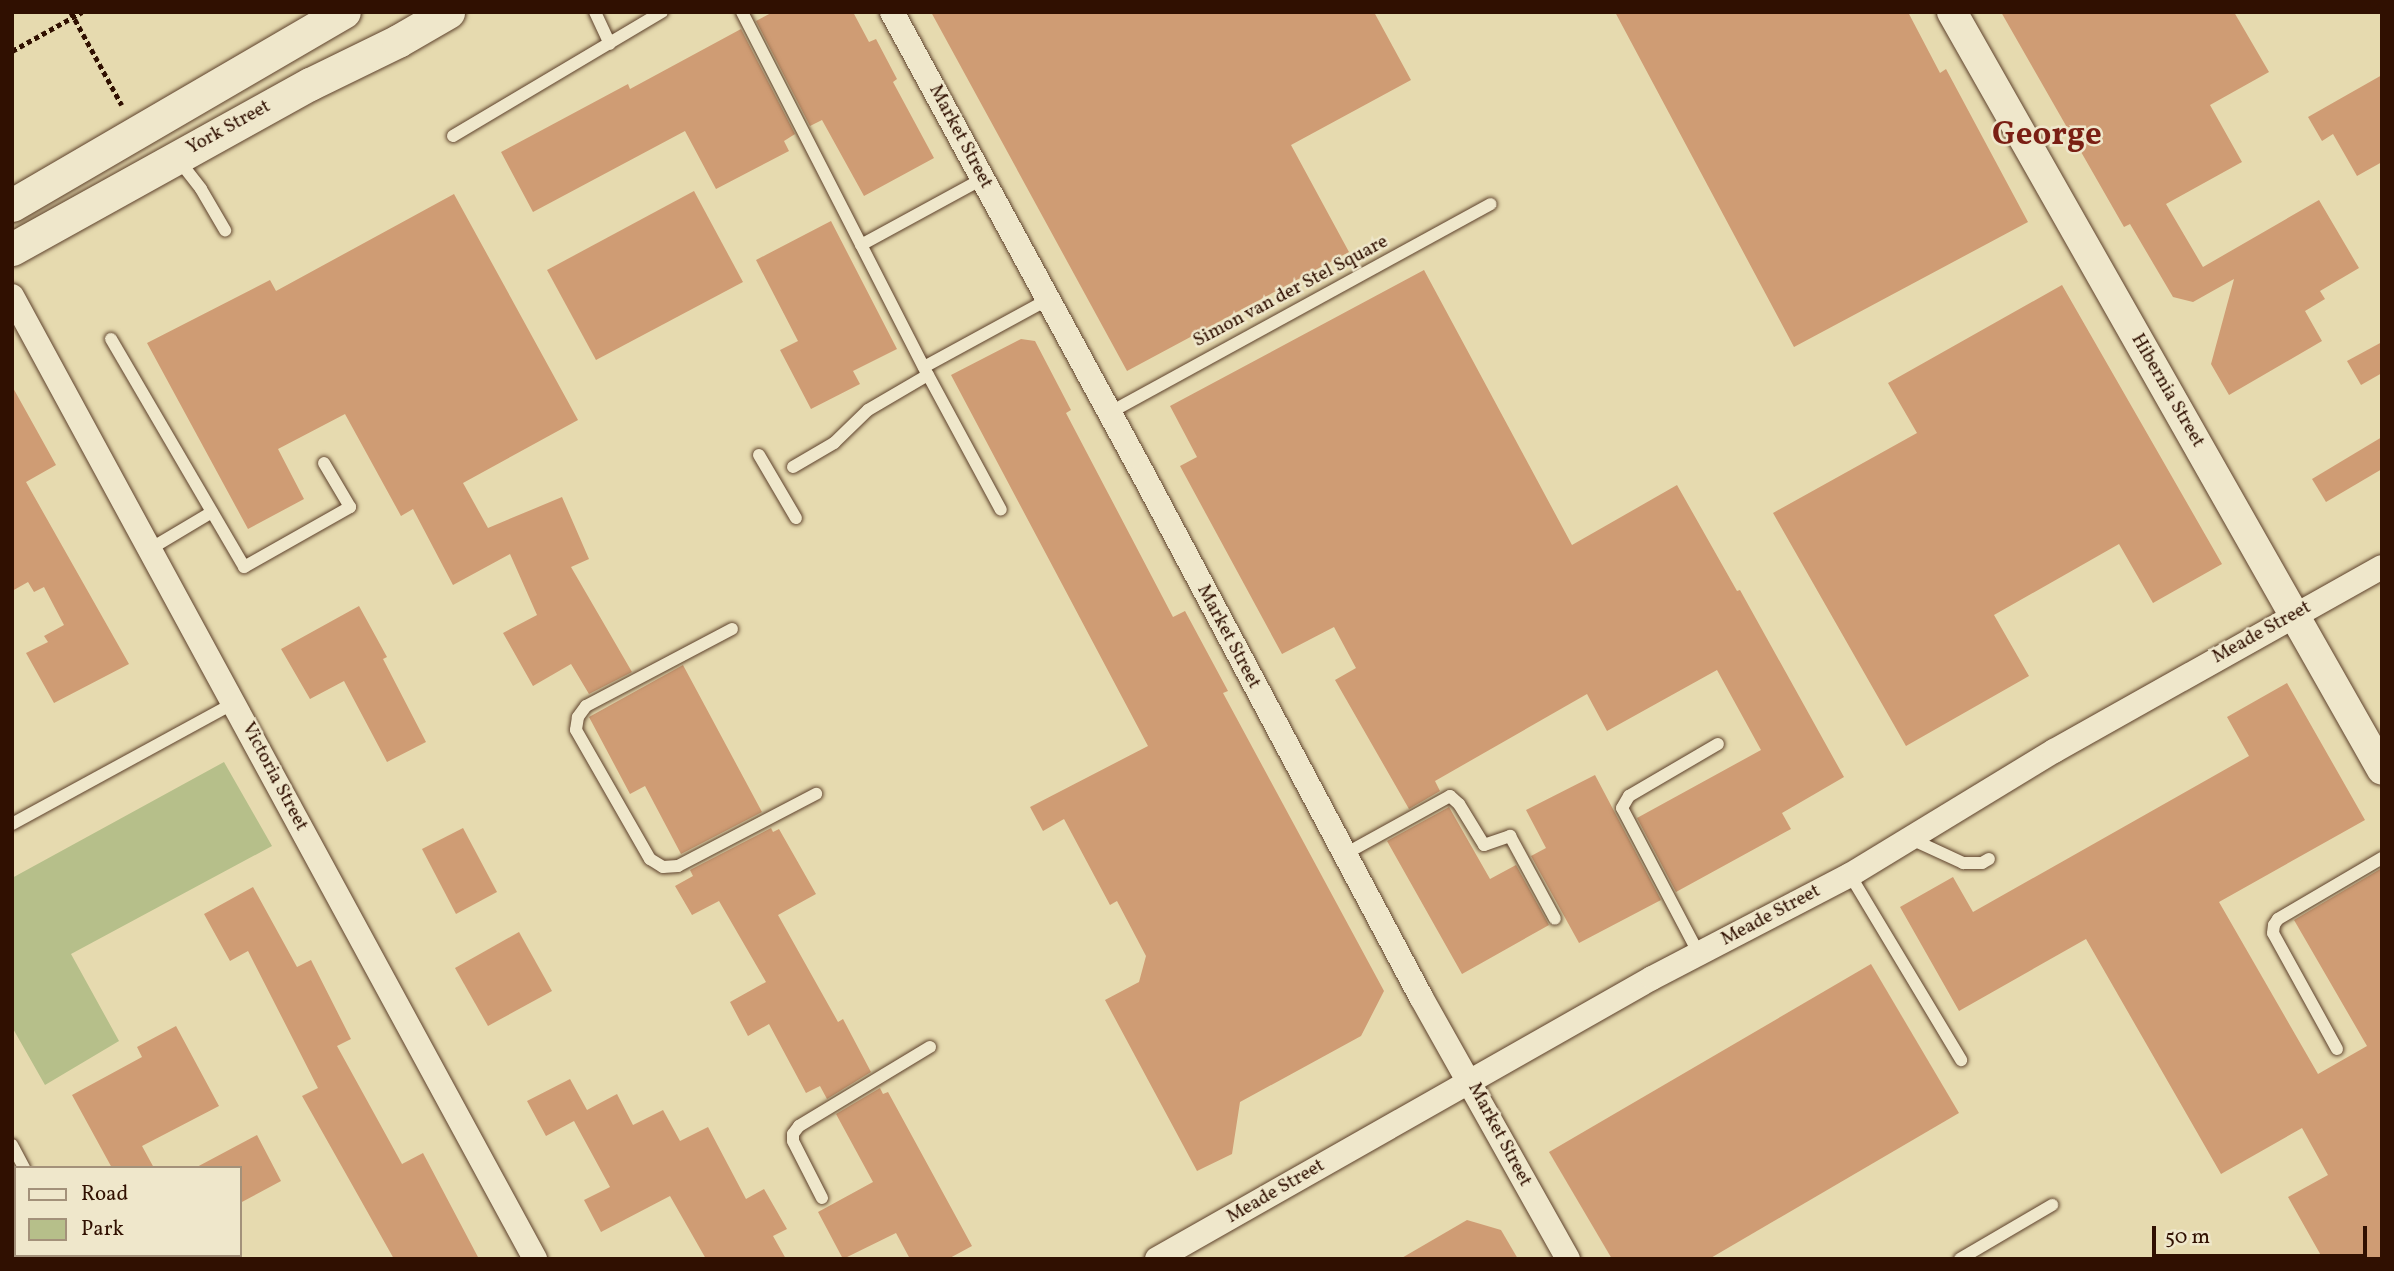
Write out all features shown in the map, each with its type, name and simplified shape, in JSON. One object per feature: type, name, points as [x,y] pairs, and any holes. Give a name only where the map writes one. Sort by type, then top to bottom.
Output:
[{"type":"main road","name":"York Street","points":[[12,205],[344,12]]},
{"type":"main road","name":"York Street","points":[[12,249],[448,12]]},
{"type":"street","name":"Market Street","points":[[892,12],[1421,997],[1568,1259]]},
{"type":"street","name":"Hibernia Street","points":[[1952,12],[2382,770]]},
{"type":"street","name":"Victoria Street","points":[[12,296],[535,1259]]},
{"type":"street","name":"Meade Street","points":[[1157,1259],[1699,954],[1850,875],[1909,838],[2382,566]]},
{"type":"lane","points":[[595,12],[610,44]]},
{"type":"lane","points":[[453,136],[662,12]]},
{"type":"lane","points":[[742,12],[926,371],[1001,510]]},
{"type":"lane","points":[[177,157],[201,189],[225,230]]},
{"type":"lane","points":[[861,245],[982,179]]},
{"type":"lane","name":"Simon van der Stel Square","points":[[1109,413],[1490,204]]},
{"type":"lane","points":[[793,467],[834,443],[868,410],[926,371],[1047,300]]},
{"type":"lane","points":[[111,339],[244,567],[350,507],[324,463]]},
{"type":"lane","points":[[759,455],[796,518]]},
{"type":"lane","points":[[150,549],[212,512]]},
{"type":"lane","points":[[732,629],[586,706],[578,717],[576,730],[650,859],[663,867],[678,866],[816,794]]},
{"type":"lane","points":[[12,824],[234,703]]},
{"type":"lane","points":[[1699,954],[1622,808],[1629,796],[1718,744]]},
{"type":"lane","points":[[1345,854],[1450,796],[1459,804],[1484,845],[1510,836],[1555,919]]},
{"type":"lane","points":[[1909,838],[1964,863],[1982,863],[1989,859]]},
{"type":"lane","points":[[2337,1049],[2273,933],[2274,925],[2278,919],[2382,858]]},
{"type":"lane","points":[[1850,875],[1961,1060]]},
{"type":"lane","points":[[822,1198],[793,1141],[793,1134],[799,1126],[930,1047]]},
{"type":"lane","points":[[12,1145],[23,1166]]},
{"type":"lane","points":[[1960,1259],[2052,1205]]},
{"type":"path","points":[[12,51],[72,15],[82,12]]},
{"type":"path","points":[[72,15],[138,133]]},
{"type":"green space","points":[[224,762],[272,846],[71,954],[119,1041],[45,1085],[12,1027],[12,878]]},
{"type":"building","points":[[773,12],[853,12],[869,42],[876,39],[897,79],[893,82],[934,158],[864,196],[822,120],[810,126],[756,21]]},
{"type":"building","points":[[931,12],[1374,12],[1411,80],[1291,145],[1349,252],[1127,371]]},
{"type":"building","points":[[1615,12],[1908,12],[1940,73],[1946,69],[2028,222],[1794,347]]},
{"type":"building","points":[[2001,12],[2234,12],[2269,72],[2210,105],[2242,162],[2166,204],[2203,267],[2319,200],[2359,268],[2320,291],[2325,299],[2305,311],[2322,341],[2229,395],[2211,364],[2234,279],[2193,302],[2173,297],[2130,224],[2124,227]]},
{"type":"building","points":[[741,29],[795,134],[784,141],[789,151],[716,189],[685,131],[533,212],[501,152],[628,84],[630,89]]},
{"type":"building","points":[[2382,75],[2382,162],[2357,176],[2333,134],[2322,141],[2308,117]]},
{"type":"building","points":[[694,191],[743,282],[596,360],[547,270]]},
{"type":"building","points":[[454,194],[578,420],[463,483],[488,528],[562,497],[589,559],[571,567],[632,672],[589,694],[571,664],[533,686],[503,633],[537,615],[510,554],[453,585],[413,509],[401,516],[345,414],[278,449],[304,499],[248,529],[147,343],[270,280],[276,291]]},
{"type":"building","points":[[831,221],[897,349],[853,371],[860,384],[811,409],[780,350],[798,341],[756,260]]},
{"type":"building","points":[[1424,270],[1572,545],[1677,485],[1737,591],[1740,590],[1844,777],[1782,813],[1791,829],[1676,892],[1637,818],[1761,750],[1717,670],[1607,731],[1587,694],[1435,781],[1440,791],[1409,809],[1335,680],[1356,668],[1334,627],[1282,654],[1180,466],[1197,457],[1170,406]]},
{"type":"building","points":[[2062,285],[2222,564],[2153,603],[2119,544],[1994,615],[2029,676],[1906,746],[1773,513],[1917,433],[1888,383]]},
{"type":"building","points":[[1021,339],[1035,341],[1071,410],[1066,413],[1173,617],[1185,611],[1228,691],[1223,693],[1384,991],[1361,1036],[1240,1102],[1232,1154],[1197,1171],[1105,1000],[1139,982],[1146,956],[1117,901],[1110,905],[1064,819],[1043,831],[1030,807],[1148,746],[951,375]]},
{"type":"building","points":[[2382,342],[2382,373],[2361,385],[2347,361]]},
{"type":"building","points":[[12,386],[56,465],[26,482],[129,664],[54,703],[26,653],[48,642],[44,636],[64,625],[44,587],[34,592],[28,582],[12,591]]},
{"type":"building","points":[[2382,437],[2382,469],[2326,502],[2312,479]]},
{"type":"building","points":[[359,606],[387,657],[383,659],[426,742],[387,762],[344,681],[310,699],[281,649]]},
{"type":"building","points":[[683,665],[762,812],[681,854],[645,786],[630,794],[589,717]]},
{"type":"building","points":[[2287,683],[2365,820],[2219,902],[2318,1074],[2367,1046],[2294,920],[2382,868],[2382,1259],[2323,1259],[2288,1197],[2328,1175],[2302,1128],[2221,1174],[2086,939],[1959,1011],[1900,907],[1953,877],[1973,912],[2249,756],[2227,717]]},
{"type":"building","points":[[1595,775],[1661,900],[1579,943],[1531,856],[1546,848],[1526,810]]},
{"type":"building","points":[[1449,807],[1490,879],[1516,865],[1549,925],[1462,974],[1387,841]]},
{"type":"building","points":[[463,828],[497,892],[456,914],[422,849]]},
{"type":"building","points":[[771,828],[773,832],[779,829],[816,894],[778,915],[838,1022],[843,1019],[871,1072],[827,1099],[820,1086],[806,1093],[769,1024],[748,1036],[730,1002],[766,982],[719,901],[692,915],[675,886],[693,876],[690,870]]},
{"type":"building","points":[[253,887],[297,967],[311,960],[351,1039],[337,1046],[402,1164],[423,1153],[479,1259],[394,1259],[302,1096],[318,1088],[248,951],[230,961],[204,914]]},
{"type":"building","points":[[519,932],[552,991],[488,1026],[455,968]]},
{"type":"building","points":[[1871,964],[1959,1113],[1709,1259],[1612,1259],[1549,1152]]},
{"type":"building","points":[[176,1026],[219,1106],[142,1146],[153,1166],[111,1166],[72,1095],[142,1057],[137,1047]]},
{"type":"building","points":[[570,1079],[587,1110],[617,1094],[633,1125],[663,1110],[680,1141],[708,1127],[746,1199],[764,1189],[787,1229],[773,1236],[786,1259],[706,1259],[670,1196],[601,1232],[584,1200],[610,1187],[574,1121],[546,1136],[527,1101]]},
{"type":"building","points":[[880,1088],[883,1094],[888,1092],[972,1246],[948,1259],[910,1259],[896,1233],[843,1259],[818,1212],[873,1182],[836,1114]]},
{"type":"building","points":[[257,1135],[281,1181],[242,1202],[242,1166],[199,1166]]},
{"type":"building","points":[[1467,1220],[1501,1230],[1518,1259],[1400,1259]]},
{"type":"district","name":"George","points":[[2047,137]]}]
